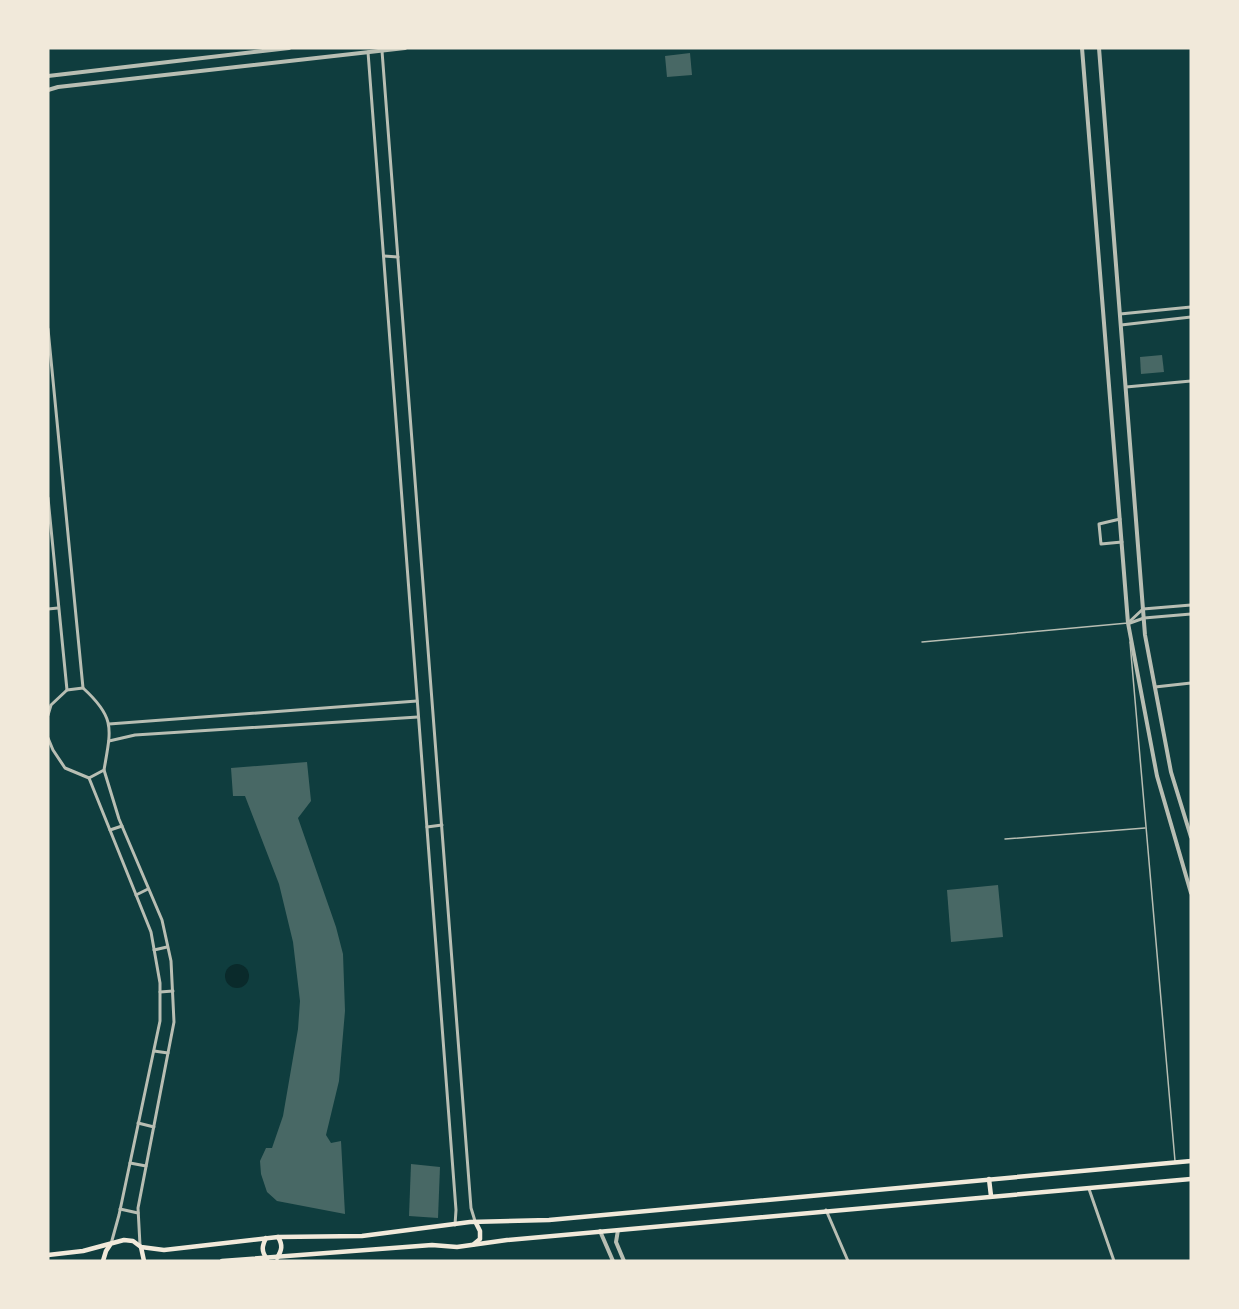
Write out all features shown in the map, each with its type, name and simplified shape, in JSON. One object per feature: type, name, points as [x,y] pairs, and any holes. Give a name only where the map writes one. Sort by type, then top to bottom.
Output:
[{"type":"main road","points":[[48,1255],[83,1251],[124,1240],[133,1241],[141,1247],[164,1251],[266,1238],[362,1236],[470,1222],[549,1220],[1191,1161]]},
{"type":"main road","points":[[989,1179],[991,1196]]},
{"type":"main road","points":[[222,1261],[267,1259],[342,1250],[432,1245],[472,1246],[507,1240],[600,1231],[1191,1179]]},
{"type":"main road","points":[[472,1246],[480,1239],[476,1223]]},
{"type":"main road","points":[[277,1258],[282,1251],[278,1237]]},
{"type":"main road","points":[[266,1238],[262,1245],[262,1253],[267,1259]]},
{"type":"main road","points":[[103,1261],[110,1245]]},
{"type":"main road","points":[[141,1247],[144,1261]]},
{"type":"street","points":[[48,76],[289,48]]},
{"type":"street","points":[[48,90],[58,87],[405,48]]},
{"type":"street","points":[[1082,48],[1128,623],[1157,776],[1191,891]]},
{"type":"street","points":[[1099,48],[1144,618],[1171,772],[1189,824],[1191,837]]},
{"type":"street","points":[[382,51],[471,1208],[476,1223]]},
{"type":"street","points":[[368,52],[456,1210],[455,1225]]},
{"type":"street","points":[[384,256],[398,257]]},
{"type":"street","points":[[1120,314],[1191,307]]},
{"type":"street","points":[[1121,324],[1191,317]]},
{"type":"street","points":[[48,329],[82,688],[100,704],[109,724],[109,741],[104,770],[122,826],[162,920],[171,961],[174,1022],[138,1213],[141,1247]]},
{"type":"street","points":[[1126,387],[1191,381]]},
{"type":"street","points":[[48,498],[66,690]]},
{"type":"street","points":[[1120,519],[1099,524],[1101,544],[1122,542]]},
{"type":"street","points":[[1128,623],[1143,609],[1191,605]]},
{"type":"street","points":[[48,609],[58,608]]},
{"type":"street","points":[[1128,623],[1144,618],[1191,614]]},
{"type":"street","points":[[1155,687],[1191,683]]},
{"type":"street","points":[[48,716],[49,706],[66,690],[82,688]]},
{"type":"street","points":[[109,724],[417,701]]},
{"type":"street","points":[[109,741],[135,735],[419,717]]},
{"type":"street","points":[[48,738],[65,768],[89,778],[151,932],[160,992],[160,1021],[120,1209],[110,1245]]},
{"type":"street","points":[[48,747],[53,750]]},
{"type":"street","points":[[89,778],[104,770]]},
{"type":"street","points":[[427,827],[442,825]]},
{"type":"street","points":[[110,830],[122,826]]},
{"type":"street","points":[[136,895],[148,889]]},
{"type":"street","points":[[154,950],[168,947]]},
{"type":"street","points":[[160,992],[172,991]]},
{"type":"street","points":[[154,1051],[168,1053]]},
{"type":"street","points":[[138,1123],[154,1127]]},
{"type":"street","points":[[130,1163],[146,1166]]},
{"type":"street","points":[[1089,1188],[1114,1261]]},
{"type":"street","points":[[120,1209],[138,1213]]},
{"type":"street","points":[[826,1210],[848,1261]]},
{"type":"street","points":[[618,1230],[616,1242],[624,1261]]},
{"type":"street","points":[[600,1231],[613,1261]]},
{"type":"lane","points":[[922,642],[1128,623],[1175,1163]]},
{"type":"lane","points":[[1005,839],[1146,828]]},
{"type":"water","points":[[237,964],[242,965],[248,971],[248,981],[242,987],[237,988],[232,987],[226,981],[225,976],[226,971],[232,965]]},
{"type":"building","points":[[690,53],[692,75],[667,77],[665,56]]},
{"type":"building","points":[[1162,355],[1164,372],[1141,374],[1140,357]]},
{"type":"building","points":[[307,762],[311,801],[298,818],[336,927],[343,954],[345,1011],[339,1081],[326,1135],[331,1143],[341,1141],[345,1214],[277,1201],[267,1192],[261,1174],[260,1161],[266,1148],[272,1148],[283,1116],[298,1029],[300,1001],[293,942],[279,884],[245,796],[233,796],[231,768]]},
{"type":"building","points":[[998,885],[1003,937],[951,942],[947,890]]},
{"type":"building","points":[[411,1164],[440,1167],[438,1218],[409,1216]]}]
